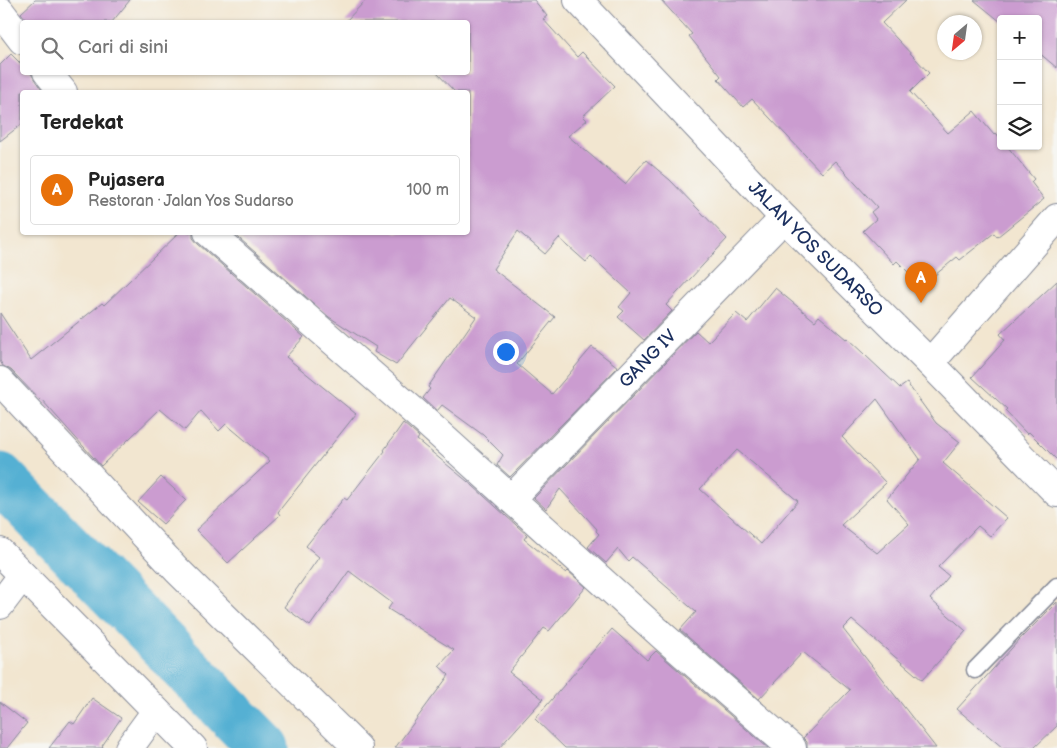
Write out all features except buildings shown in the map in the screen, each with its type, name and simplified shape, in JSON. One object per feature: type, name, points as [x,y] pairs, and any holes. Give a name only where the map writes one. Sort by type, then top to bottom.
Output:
[{"type":"street","name":"JALAN YOS SUDARSO","points":[[583,2],[784,218],[1057,493]]},
{"type":"street","points":[[0,11],[20,37]]},
{"type":"street","points":[[50,75],[62,90]]},
{"type":"street","name":"GANG IV","points":[[511,499],[784,218]]},
{"type":"street","points":[[930,363],[1057,218]]},
{"type":"street","points":[[211,235],[417,414],[664,637],[792,748]]},
{"type":"street","points":[[0,381],[177,570],[358,748]]},
{"type":"street","points":[[0,552],[193,748]]},
{"type":"street","points":[[0,605],[22,576]]},
{"type":"street","points":[[129,748],[156,711]]},
{"type":"lane","points":[[976,670],[1057,586]]},
{"type":"waterway","points":[[0,478],[264,748]]},
{"type":"place","name":"Pujasera","points":[[921,303]]}]
